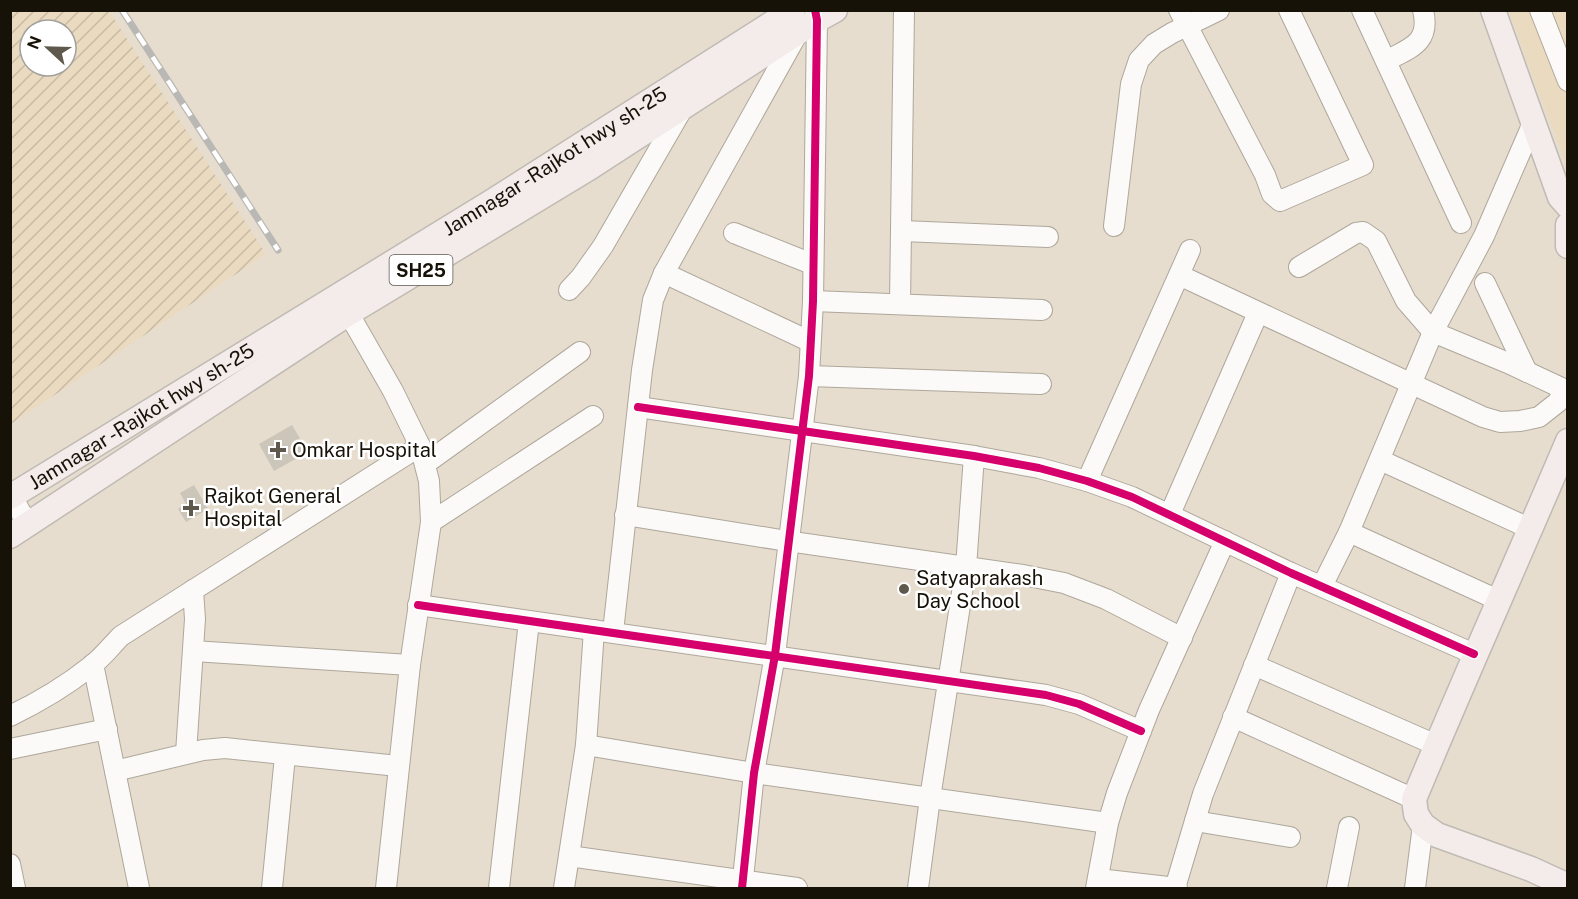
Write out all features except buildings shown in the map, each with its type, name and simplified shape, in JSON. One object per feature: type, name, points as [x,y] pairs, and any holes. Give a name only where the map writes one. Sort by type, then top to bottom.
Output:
[{"type":"main road","points":[[1493,10],[1560,197],[1568,206]]},
{"type":"main road","points":[[1506,10],[1568,170]]},
{"type":"main road","name":"SH25","points":[[20,531],[344,305],[589,168],[684,106],[812,17]]},
{"type":"main road","name":"Jamnagar -Rajkot hwy sh-25","points":[[11,495],[344,305],[812,17]]},
{"type":"main road","points":[[1568,225],[1568,246]]},
{"type":"main road","points":[[1568,441],[1474,654],[1414,799],[1416,814],[1423,825],[1437,835],[1531,869],[1568,886]]},
{"type":"street","points":[[900,303],[904,10]]},
{"type":"street","points":[[1114,226],[1131,84],[1139,60],[1183,18],[1219,10]]},
{"type":"street","points":[[1183,18],[1265,175],[1272,194],[1280,201],[1363,165],[1289,10]]},
{"type":"street","points":[[1362,10],[1461,223]]},
{"type":"street","points":[[1386,61],[1422,39],[1426,25],[1423,10]]},
{"type":"street","points":[[1540,10],[1568,81]]},
{"type":"street","points":[[742,885],[754,773],[774,655],[809,376],[809,341],[813,301],[812,17]]},
{"type":"street","points":[[564,888],[603,631],[625,515],[653,300],[664,273],[812,17]]},
{"type":"street","points":[[569,290],[603,246],[684,106]]},
{"type":"street","points":[[1322,586],[1349,532],[1433,332],[1484,236],[1533,123]]},
{"type":"street","points":[[902,231],[1048,237]]},
{"type":"street","points":[[1179,275],[1483,417],[1500,422],[1539,417],[1558,402],[1566,390],[1433,332],[1406,301],[1376,241],[1370,235],[1356,232],[1299,267]]},
{"type":"street","points":[[734,233],[812,264]]},
{"type":"street","points":[[1087,481],[1190,250]]},
{"type":"street","points":[[664,273],[809,341]]},
{"type":"street","points":[[1485,283],[1527,372]]},
{"type":"street","points":[[813,301],[1042,310]]},
{"type":"street","points":[[344,305],[393,391],[423,455],[429,481],[431,522],[410,665],[386,888]]},
{"type":"street","points":[[1170,514],[1258,313]]},
{"type":"street","points":[[10,716],[36,704],[93,664],[121,636],[194,590],[423,455],[580,352]]},
{"type":"street","points":[[809,376],[1041,384]]},
{"type":"street","points":[[638,407],[974,456],[1039,468],[1087,481],[1132,497],[1291,573],[1474,654]]},
{"type":"street","points":[[431,522],[593,416]]},
{"type":"street","points":[[918,888],[966,567],[974,456]]},
{"type":"street","points":[[1380,460],[1531,529]]},
{"type":"street","points":[[11,495],[20,531]]},
{"type":"street","points":[[625,515],[787,541],[1023,574],[1064,583],[1106,599],[1182,638]]},
{"type":"street","points":[[1349,532],[1498,600]]},
{"type":"street","points":[[1225,541],[1141,731],[1117,793],[1108,823],[1097,884],[1176,888],[1203,794],[1291,573]]},
{"type":"street","points":[[186,753],[195,619],[194,590]]},
{"type":"street","points":[[418,605],[1046,695],[1079,704],[1141,731]]},
{"type":"street","points":[[499,888],[529,621]]},
{"type":"street","points":[[193,651],[410,665]]},
{"type":"street","points":[[93,664],[139,888]]},
{"type":"street","points":[[1254,665],[1436,745]]},
{"type":"street","points":[[1233,717],[1414,799]]},
{"type":"street","points":[[10,749],[106,729]]},
{"type":"street","points":[[586,745],[754,773],[1108,823]]},
{"type":"street","points":[[115,771],[186,753],[225,748],[398,766]]},
{"type":"street","points":[[272,888],[285,756]]},
{"type":"street","points":[[1195,821],[1290,837]]},
{"type":"street","points":[[1415,888],[1423,825]]},
{"type":"street","points":[[1337,888],[1349,826]]},
{"type":"street","points":[[569,856],[742,885],[796,888]]},
{"type":"street","points":[[10,864],[15,888]]},
{"type":"shaded area","points":[[11,10],[109,11],[266,254],[11,424]]},
{"type":"shaded area","points":[[1509,11],[1567,11],[1567,164],[1540,96]]},
{"type":"railway","points":[[122,10],[278,250]]},
{"type":"cycle path","points":[[742,888],[754,773],[775,655],[809,376],[813,301],[817,20],[815,10]]},
{"type":"cycle path","points":[[638,407],[974,456],[1039,468],[1087,481],[1132,497],[1291,573],[1474,654]]},
{"type":"cycle path","points":[[418,605],[1046,695],[1079,704],[1141,731]]},
{"type":"place","name":"Omkar Hospital","points":[[278,450]]},
{"type":"place","name":"Rajkot General Hospital","points":[[191,508]]},
{"type":"place","name":"Satyaprakash Day School","points":[[904,589]]}]
